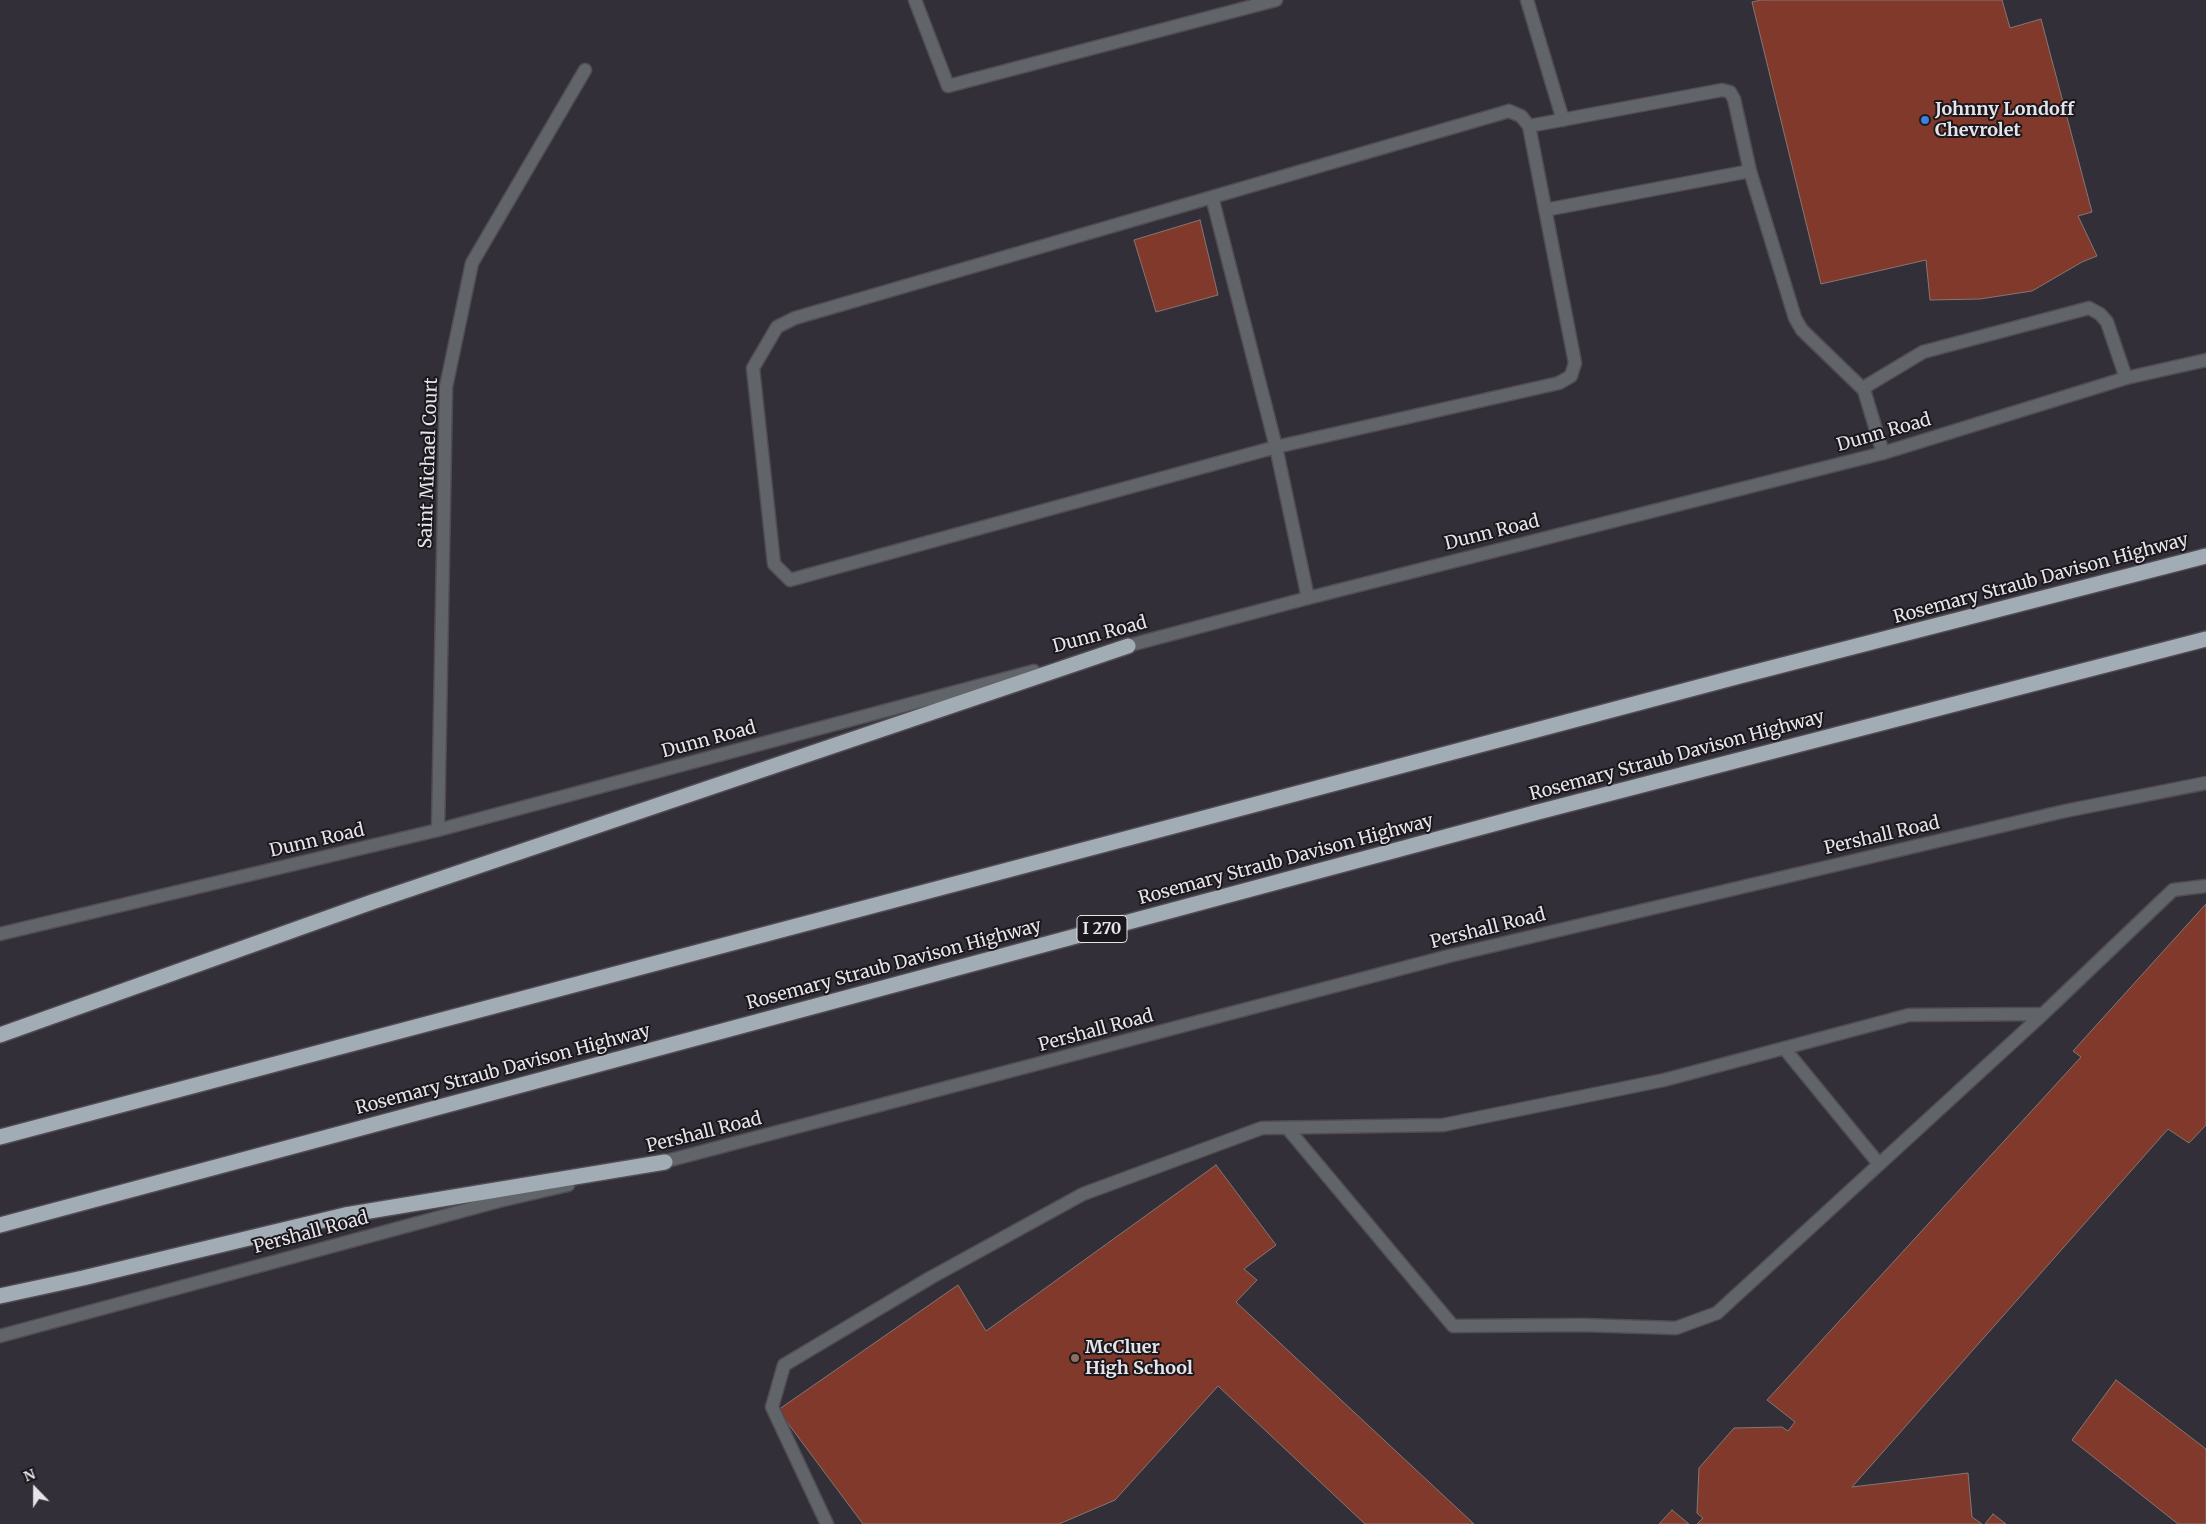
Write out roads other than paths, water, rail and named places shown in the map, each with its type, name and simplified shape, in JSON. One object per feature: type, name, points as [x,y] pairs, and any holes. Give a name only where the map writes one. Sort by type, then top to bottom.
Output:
[{"type":"highway","name":"Rosemary Straub Davison Highway","points":[[0,1137],[1740,676],[2206,556]]},
{"type":"highway","name":"Rosemary Straub Davison Highway","points":[[0,1225],[1538,812],[2206,639]]},
{"type":"highway","points":[[0,1035],[382,899],[1128,646]]},
{"type":"highway","points":[[0,1296],[345,1215],[665,1162]]},
{"type":"street","points":[[915,0],[948,86],[1276,0]]},
{"type":"street","points":[[1527,0],[1563,120]]},
{"type":"street","name":"Saint Michael Court","points":[[438,830],[446,387],[472,262],[585,70]]},
{"type":"street","points":[[1529,126],[1722,90],[1730,92],[1734,99],[1750,171],[1795,318],[1802,330],[1864,390],[1883,453]]},
{"type":"street","points":[[1509,111],[1521,116],[1529,126],[1575,362],[1571,376],[1558,383],[1276,447],[790,580],[774,564],[753,368],[777,327],[795,318],[1509,111]]},
{"type":"street","points":[[1545,210],[1750,171]]},
{"type":"street","points":[[1212,197],[1276,447],[1308,598]]},
{"type":"street","points":[[1864,390],[1868,385],[1923,352],[2089,308],[2100,314],[2107,322],[2126,378]]},
{"type":"street","name":"Dunn Road","points":[[0,934],[438,830],[1308,598],[1883,453],[2126,378],[2206,360]]},
{"type":"street","name":"Pershall Road","points":[[0,1336],[499,1201],[665,1162],[1449,956],[2065,811],[2206,784]]},
{"type":"street","points":[[1288,1129],[1453,1326],[1582,1325],[1676,1328],[1717,1313],[2043,1014],[2173,890],[2206,886]]},
{"type":"street","points":[[827,1524],[772,1407],[784,1365],[930,1278],[1083,1194],[1262,1128],[1443,1125],[1664,1080],[1909,1015],[2043,1014]]},
{"type":"street","points":[[1784,1048],[1879,1164]]},
{"type":"place","name":"Johnny Londoff Chevrolet","points":[[1925,120]]},
{"type":"place","name":"McCluer High School","points":[[1075,1358]]}]
